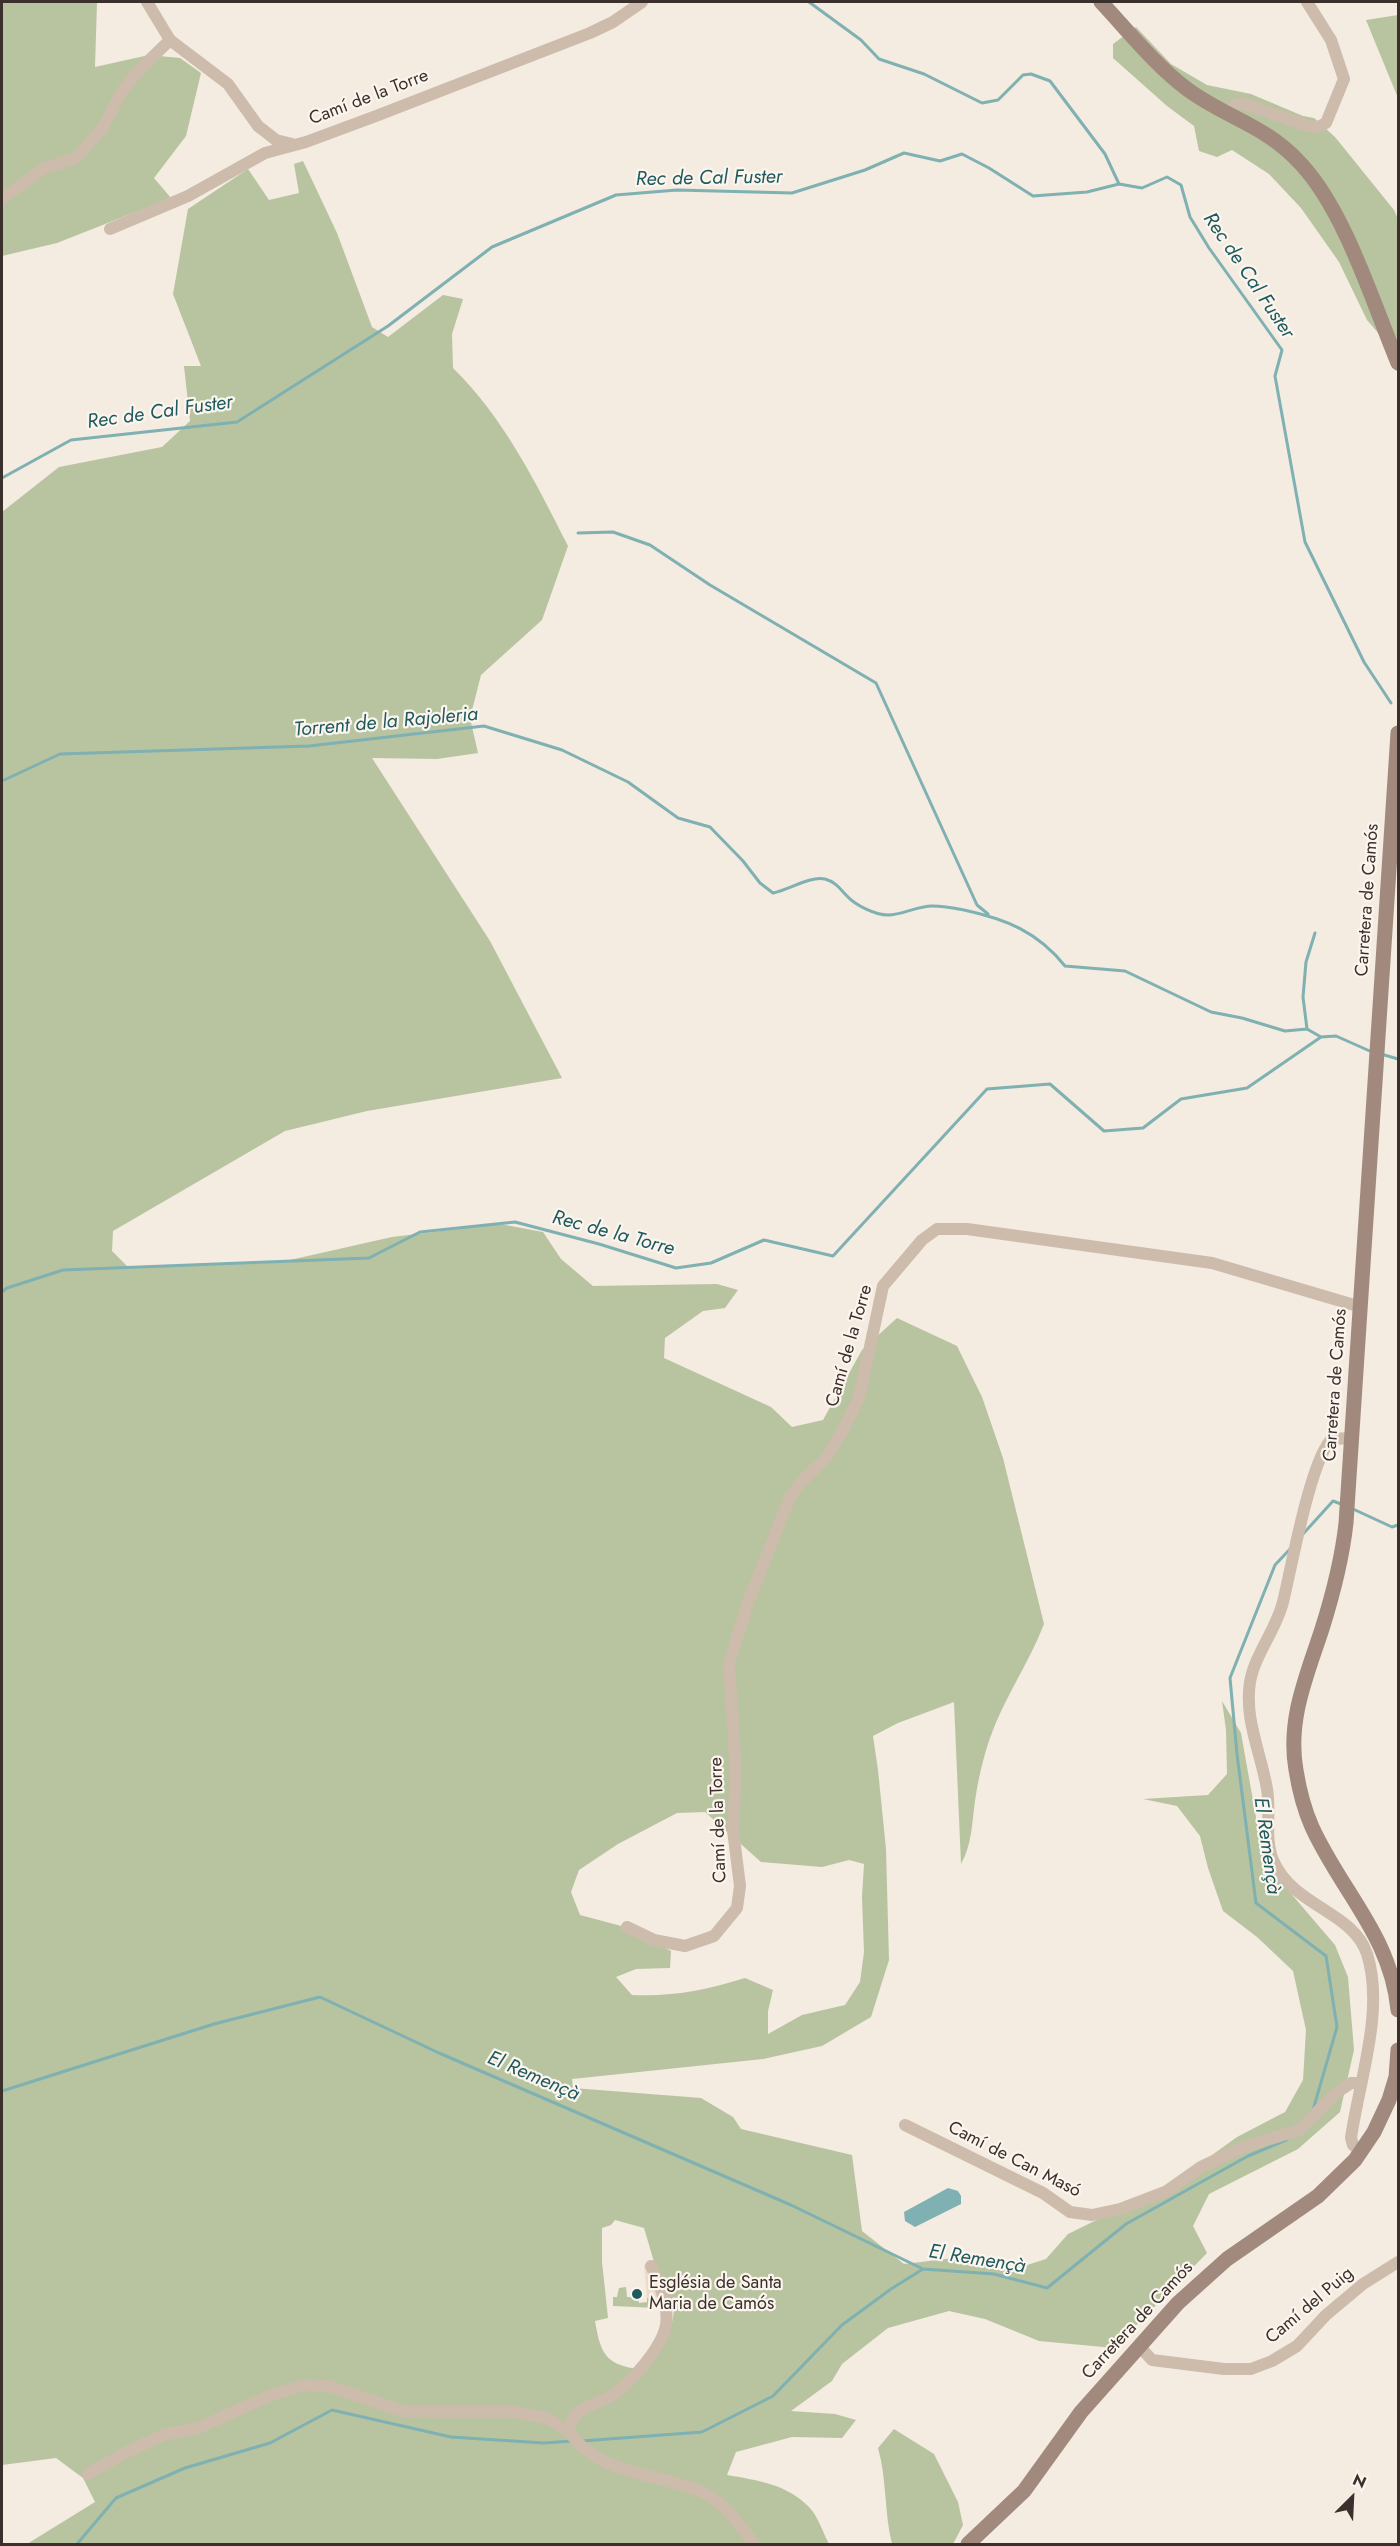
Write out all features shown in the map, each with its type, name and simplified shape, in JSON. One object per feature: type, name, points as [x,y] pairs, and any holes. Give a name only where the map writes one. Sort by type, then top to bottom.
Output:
[{"type":"street","points":[[147,2],[170,40],[228,84],[258,126],[276,140],[294,144]]},
{"type":"street","name":"Camí de la Torre","points":[[110,229],[188,196],[265,153],[376,116],[590,33],[614,21],[642,2]]},
{"type":"street","points":[[1101,2],[1186,88],[1252,124],[1301,163],[1331,206],[1398,363]]},
{"type":"street","points":[[1229,113],[1233,106],[1242,103],[1308,126],[1318,127],[1326,123],[1344,79],[1331,40],[1307,2]]},
{"type":"street","points":[[2,199],[44,168],[76,158],[102,129],[121,93],[137,72],[170,40]]},
{"type":"street","name":"Carretera de Camós","points":[[1398,733],[1346,1523],[1336,1582],[1298,1701],[1294,1741],[1295,1768],[1311,1826],[1333,1866],[1373,1928],[1388,1962],[1398,2003]]},
{"type":"street","name":"Camí de la Torre","points":[[627,1926],[654,1940],[685,1946],[714,1936],[737,1908],[740,1886],[733,1830],[736,1771],[729,1663],[749,1600],[790,1497],[801,1482],[827,1457],[859,1398],[883,1286],[922,1240],[937,1229],[967,1229],[1200,1262],[1361,1307]]},
{"type":"street","points":[[1351,1446],[1332,1439],[1322,1451],[1279,1614],[1250,1682],[1251,1720],[1267,1789],[1270,1851],[1279,1872],[1300,1896],[1352,1930],[1367,1953],[1371,1969],[1372,2007],[1351,2138],[1353,2145],[1361,2152]]},
{"type":"street","name":"Carretera de Camós","points":[[969,2544],[1024,2491],[1074,2420],[1178,2302],[1210,2273],[1339,2178],[1361,2152],[1381,2118],[1396,2077],[1398,2050]]},
{"type":"street","name":"Camí de Can Masó","points":[[905,2125],[1043,2193],[1070,2212],[1092,2215],[1120,2209],[1167,2191],[1201,2167],[1242,2148],[1299,2130],[1336,2093],[1351,2083],[1361,2083]]},
{"type":"street","points":[[1354,2118],[1359,2128],[1374,2132]]},
{"type":"street","name":"Camí del Puig","points":[[1140,2347],[1152,2360],[1224,2369],[1251,2369],[1272,2361],[1297,2346],[1326,2314],[1363,2284],[1398,2262]]},
{"type":"street","points":[[569,2431],[574,2415],[613,2394],[645,2364],[653,2352],[666,2325],[660,2285],[651,2266]]},
{"type":"street","points":[[88,2474],[163,2435],[198,2428],[271,2395],[304,2385],[329,2386],[405,2412],[516,2412],[546,2418],[569,2431],[582,2448],[604,2461],[706,2494],[727,2509],[754,2544]]},
{"type":"green space","points":[[2,2],[97,2],[95,67],[149,55],[180,58],[201,73],[186,136],[154,178],[171,198],[57,243],[2,256]]},
{"type":"green space","points":[[1398,15],[1398,98],[1366,20]]},
{"type":"green space","points":[[1136,27],[1171,64],[1207,85],[1251,94],[1303,116],[1314,118],[1335,137],[1394,210],[1398,219],[1398,356],[1367,320],[1339,262],[1301,208],[1269,174],[1232,150],[1217,157],[1199,151],[1194,126],[1167,106],[1113,58],[1113,44]]},
{"type":"green space","points":[[303,161],[337,233],[372,327],[388,337],[443,295],[463,299],[452,334],[453,368],[488,408],[518,452],[568,546],[542,620],[481,675],[470,718],[478,753],[437,759],[372,758],[490,941],[562,1078],[367,1111],[285,1131],[113,1231],[112,1251],[128,1267],[281,1262],[392,1237],[500,1224],[543,1232],[561,1259],[593,1286],[717,1284],[738,1290],[725,1308],[703,1311],[665,1338],[664,1358],[771,1407],[792,1427],[823,1420],[862,1350],[897,1318],[957,1346],[982,1397],[1003,1458],[1044,1624],[990,1738],[978,1785],[969,1841],[961,1864],[954,1702],[898,1723],[873,1736],[886,1849],[889,1960],[871,2017],[822,2046],[763,2059],[572,2079],[573,2088],[701,2098],[733,2117],[741,2129],[852,2155],[862,2231],[904,2264],[962,2257],[1008,2271],[1046,2259],[1068,2234],[1176,2181],[1237,2137],[1285,2112],[1303,2080],[1306,2030],[1293,1971],[1257,1937],[1223,1911],[1200,1836],[1177,1806],[1143,1799],[1208,1795],[1227,1774],[1226,1730],[1222,1701],[1241,1733],[1264,1862],[1335,1945],[1348,1977],[1354,2050],[1340,2112],[1298,2149],[1209,2194],[1193,2226],[1207,2253],[1114,2348],[1039,2341],[985,2319],[949,2311],[888,2328],[842,2364],[832,2381],[791,2411],[835,2414],[856,2420],[842,2438],[792,2437],[736,2452],[727,2475],[771,2484],[800,2499],[815,2515],[829,2544],[27,2544],[95,2502],[83,2478],[56,2458],[2,2465],[2,512],[59,467],[162,447],[190,421],[184,366],[201,366],[173,294],[188,209],[248,169],[269,200],[299,193],[294,164]],"holes":[[[705,1812],[761,1862],[822,1867],[849,1860],[864,1864],[862,1897],[864,1952],[860,1982],[845,2005],[802,2015],[768,2034],[768,2011],[773,1990],[745,1978],[689,1992],[632,1995],[616,1977],[636,1969],[670,1968],[671,1951],[625,1927],[580,1915],[571,1892],[579,1870],[618,1844],[677,1813]],[[615,2220],[644,2228],[668,2309],[674,2310],[665,2342],[646,2370],[623,2366],[608,2358],[597,2334],[595,2321],[608,2318],[602,2262],[602,2228],[611,2225]]]},
{"type":"green space","points":[[626,2287],[627,2297],[638,2297],[639,2303],[647,2302],[647,2298],[655,2298],[656,2308],[613,2306],[613,2297],[617,2297],[619,2288]]},
{"type":"green space","points":[[894,2429],[934,2454],[958,2502],[963,2525],[953,2544],[892,2544],[878,2448]]},
{"type":"shaded area","points":[[655,2263],[668,2309],[656,2308],[655,2298],[647,2298],[644,2265]]},
{"type":"water","points":[[948,2188],[958,2191],[961,2204],[915,2227],[905,2221],[904,2212]]},
{"type":"waterway","points":[[809,2],[861,40],[879,59],[924,74],[982,103],[998,100],[1023,75],[1031,74],[1050,81],[1105,154],[1119,184]]},
{"type":"waterway","name":"Rec de Cal Fuster","points":[[2,478],[71,440],[237,422],[388,326],[492,247],[616,195],[677,190],[792,193],[865,170],[904,153],[940,161],[962,154],[1033,196],[1087,192],[1119,184],[1142,188],[1167,177],[1181,185],[1190,217],[1209,248],[1282,350],[1275,376],[1305,542],[1364,662],[1391,703]]},
{"type":"waterway","points":[[578,533],[613,532],[650,545],[710,585],[876,683],[977,905],[988,914]]},
{"type":"waterway","name":"Torrent de la Rajoleria","points":[[2,781],[60,754],[309,746],[484,726],[562,750],[628,782],[678,818],[710,827],[743,861],[760,883],[773,893],[812,879],[825,879],[835,884],[860,906],[883,915],[893,915],[932,906],[979,914],[1007,923],[1032,936],[1044,944],[1065,966],[1125,971],[1211,1012],[1242,1018],[1285,1031],[1307,1029],[1321,1037],[1336,1036],[1372,1052]]},
{"type":"waterway","points":[[1307,1029],[1303,997],[1306,962],[1315,933]]},
{"type":"waterway","name":"Rec de la Torre","points":[[2,1292],[7,1288],[63,1270],[369,1258],[420,1232],[515,1222],[599,1244],[676,1268],[711,1263],[764,1240],[833,1256],[987,1089],[1050,1084],[1104,1131],[1143,1128],[1181,1099],[1247,1088],[1321,1037]]},
{"type":"waterway","name":"Torrent de la Rajoleria","points":[[1381,1054],[1398,1059]]},
{"type":"waterway","name":"El Remençà","points":[[1303,1534],[1333,1501],[1341,1504]]},
{"type":"waterway","name":"El Remençà","points":[[1353,1509],[1392,1527],[1398,1525]]},
{"type":"waterway","name":"El Remençà","points":[[1291,1548],[1275,1565],[1230,1678],[1256,1903],[1326,1956],[1337,2027],[1313,2110]]},
{"type":"waterway","name":"El Remençà","points":[[2,2091],[214,2024],[320,1997],[439,2053],[791,2205],[923,2269],[994,2274],[1047,2288],[1126,2224],[1248,2156],[1286,2140]]},
{"type":"waterway","points":[[582,2441],[702,2432],[773,2396],[842,2325],[923,2269]]},
{"type":"waterway","points":[[77,2544],[116,2498],[185,2468],[270,2443],[332,2410],[451,2437],[544,2443],[572,2441]]},
{"type":"place","name":"Església de Santa Maria de Camós","points":[[637,2294]]}]
